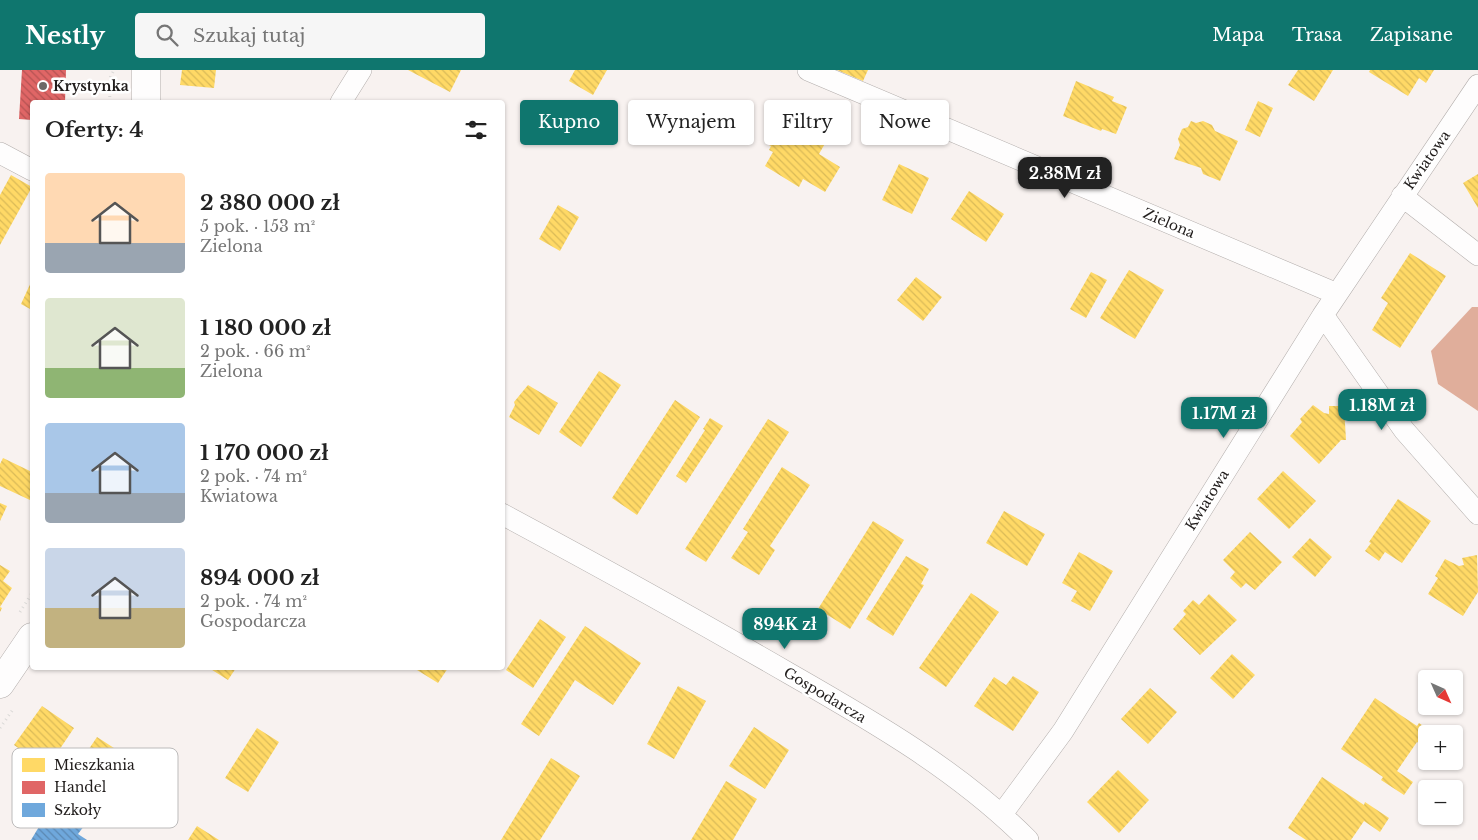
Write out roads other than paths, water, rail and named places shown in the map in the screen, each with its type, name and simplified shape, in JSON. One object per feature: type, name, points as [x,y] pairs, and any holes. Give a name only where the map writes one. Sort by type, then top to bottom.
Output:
[{"type":"main road","points":[[146,70],[146,100]]},
{"type":"main road","points":[[0,684],[30,640]]},
{"type":"street","points":[[343,100],[361,70]]},
{"type":"street","name":"Zielona","points":[[808,70],[1337,294]]},
{"type":"street","name":"Kwiatowa","points":[[1002,814],[1063,731],[1337,294],[1478,85]]},
{"type":"street","points":[[0,153],[30,169]]},
{"type":"street","points":[[1402,196],[1478,255]]},
{"type":"street","points":[[1324,315],[1404,430],[1478,514]]},
{"type":"street","name":"Gospodarcza","points":[[505,516],[676,608],[844,705],[942,767],[1002,814],[1028,840]]},
{"type":"place","name":"Krystynka","points":[[43,86]]}]
